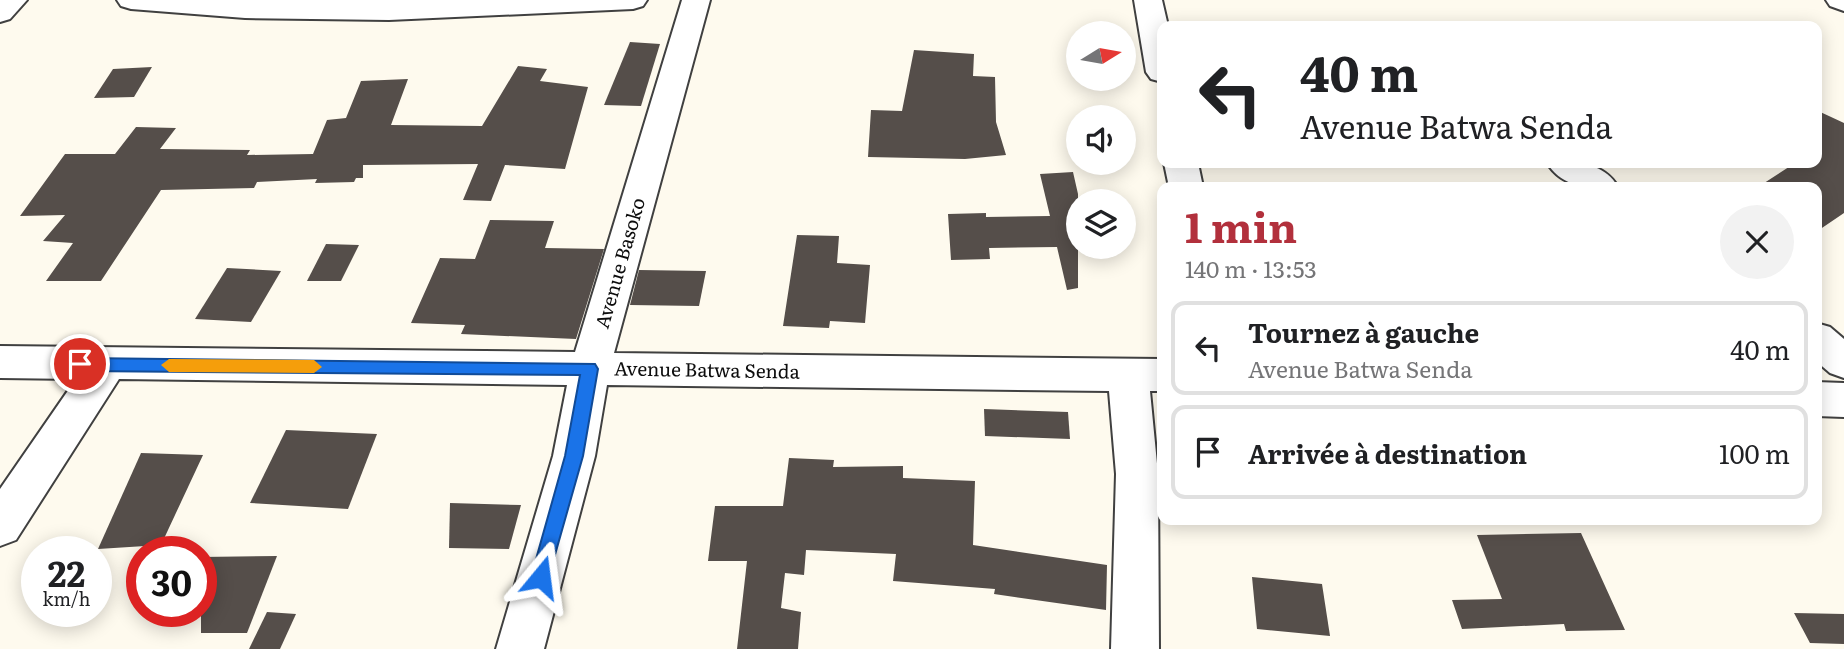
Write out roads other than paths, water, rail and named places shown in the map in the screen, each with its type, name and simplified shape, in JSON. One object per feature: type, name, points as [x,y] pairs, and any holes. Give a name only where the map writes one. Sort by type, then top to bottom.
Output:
[{"type":"street","points":[[0,13],[13,0]]},
{"type":"street","points":[[131,0],[245,9],[389,11],[633,0]]},
{"type":"street","name":"Avenue Basoko","points":[[520,649],[574,456],[590,369],[696,0]]},
{"type":"street","points":[[1148,0],[1157,44]]},
{"type":"street","points":[[1572,168],[1593,182]]},
{"type":"street","points":[[1822,343],[1844,362]]},
{"type":"street","name":"Avenue Batwa Senda","points":[[0,362],[1145,375]]},
{"type":"street","points":[[0,526],[107,365]]},
{"type":"street","points":[[1135,649],[1137,474],[1145,375]]},
{"type":"street","points":[[1822,398],[1844,400]]}]
